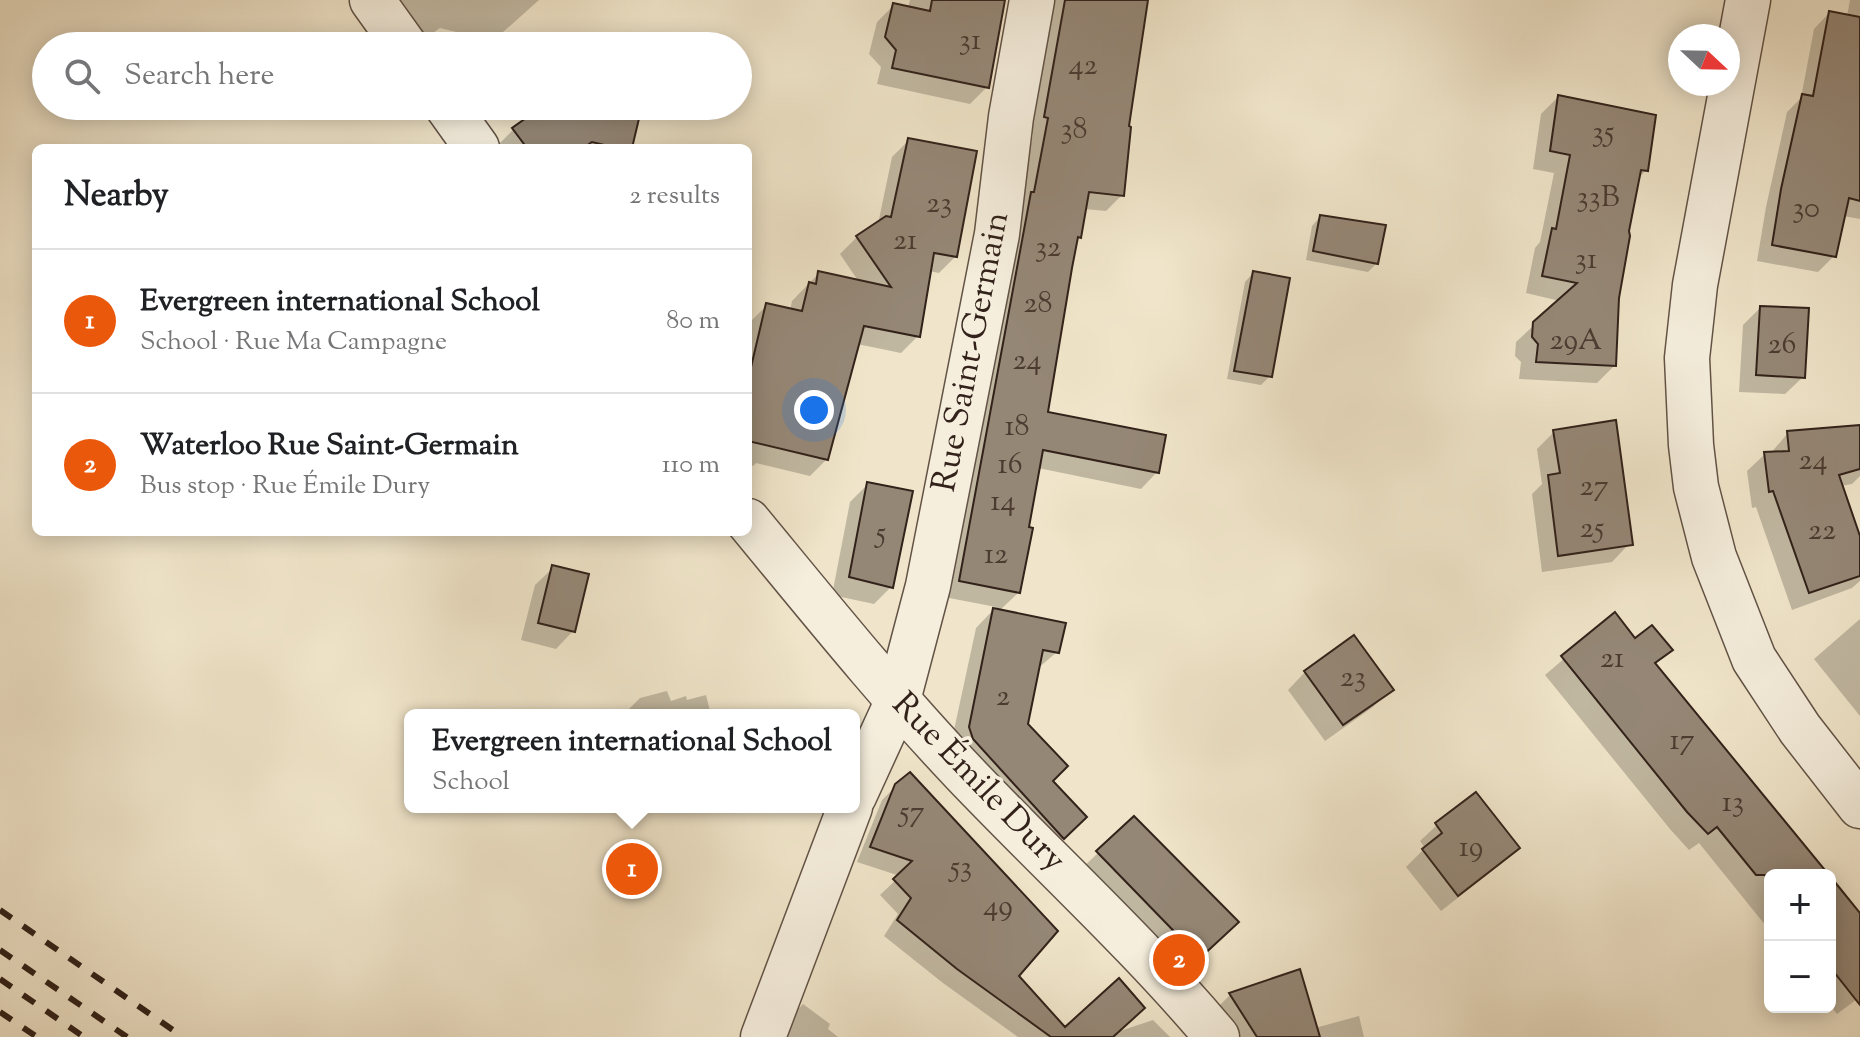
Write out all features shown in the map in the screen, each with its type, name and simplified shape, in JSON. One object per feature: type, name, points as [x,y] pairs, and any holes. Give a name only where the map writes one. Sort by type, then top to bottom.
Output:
[{"type":"street","points":[[372,0],[395,32]]},
{"type":"street","name":"Rue Saint-Germain","points":[[860,783],[898,700],[928,586],[997,234],[1011,117],[1032,0]]},
{"type":"street","points":[[1748,0],[1695,285],[1686,385],[1692,459],[1714,557],[1754,659],[1800,729],[1860,806]]},
{"type":"street","points":[[457,120],[474,144]]},
{"type":"street","name":"Rue Émile Dury","points":[[752,526],[898,700],[965,774],[1165,976],[1217,1037]]},
{"type":"street","points":[[763,1037],[848,813]]},
{"type":"building","points":[[932,0],[1005,0],[989,88],[892,68],[896,50],[885,37],[893,3],[930,11]]},
{"type":"building","points":[[1065,0],[1148,0],[1129,126],[1124,196],[1089,192],[1072,268],[1048,412],[1166,435],[1159,473],[1043,450],[1029,527],[1033,528],[1020,593],[959,581],[1031,192],[1034,192],[1048,118],[1044,117]]},
{"type":"building","points":[[1829,11],[1860,17],[1860,201],[1849,198],[1836,257],[1772,245],[1802,94],[1813,96]]},
{"type":"building","points":[[1558,95],[1656,115],[1648,171],[1641,170],[1629,231],[1619,298],[1616,366],[1536,362],[1538,344],[1532,337],[1533,322],[1577,283],[1542,276],[1552,228],[1556,229],[1570,155],[1550,151]]},
{"type":"building","points":[[523,120],[639,120],[633,144],[524,144],[512,128]]},
{"type":"building","points":[[908,138],[977,151],[957,257],[934,253],[920,337],[864,326],[828,460],[752,442],[752,363],[766,303],[802,311],[809,282],[816,284],[818,271],[891,287],[856,236],[886,216],[891,217]]},
{"type":"building","points":[[1320,215],[1386,225],[1378,264],[1313,251]]},
{"type":"building","points":[[1253,271],[1290,278],[1272,377],[1234,371]]},
{"type":"building","points":[[1760,306],[1809,308],[1805,378],[1756,375]]},
{"type":"building","points":[[1616,420],[1633,545],[1558,556],[1548,475],[1560,473],[1553,430]]},
{"type":"building","points":[[1860,425],[1860,469],[1839,475],[1860,536],[1860,576],[1809,593],[1773,491],[1769,492],[1764,452],[1789,451],[1787,431]]},
{"type":"building","points":[[867,482],[913,491],[893,588],[849,577]]},
{"type":"building","points":[[552,565],[589,574],[575,632],[538,623]]},
{"type":"building","points":[[993,608],[1066,623],[1059,653],[1043,650],[1028,724],[1068,766],[1053,781],[1087,817],[1064,839],[973,739],[969,727]]},
{"type":"building","points":[[1615,612],[1635,638],[1652,625],[1673,650],[1655,663],[1824,869],[1764,869],[1764,875],[1756,875],[1717,827],[1708,834],[1687,812],[1561,656]]},
{"type":"building","points":[[1354,635],[1394,690],[1343,725],[1304,671]]},
{"type":"building","points":[[910,772],[1058,931],[1019,976],[1065,1027],[1119,978],[1145,1008],[1113,1037],[1051,1037],[957,969],[897,920],[911,898],[893,879],[912,861],[870,847],[895,784]]},
{"type":"building","points":[[1476,792],[1520,848],[1458,896],[1422,849],[1442,833],[1435,823]]},
{"type":"building","points":[[1134,816],[1239,922],[1200,958],[1096,851]]},
{"type":"building","points":[[1836,883],[1860,913],[1860,1005],[1836,975]]},
{"type":"building","points":[[1300,969],[1320,1037],[1257,1037],[1229,993]]},
{"type":"railway","points":[[0,910],[183,1037]]},
{"type":"railway","points":[[0,950],[127,1037]]},
{"type":"railway","points":[[0,979],[84,1037]]},
{"type":"railway","points":[[0,1012],[37,1037]]},
{"type":"place","name":"Evergreen international School","points":[[632,869]]},
{"type":"place","name":"Waterloo Rue Saint-Germain","points":[[1179,960]]}]
